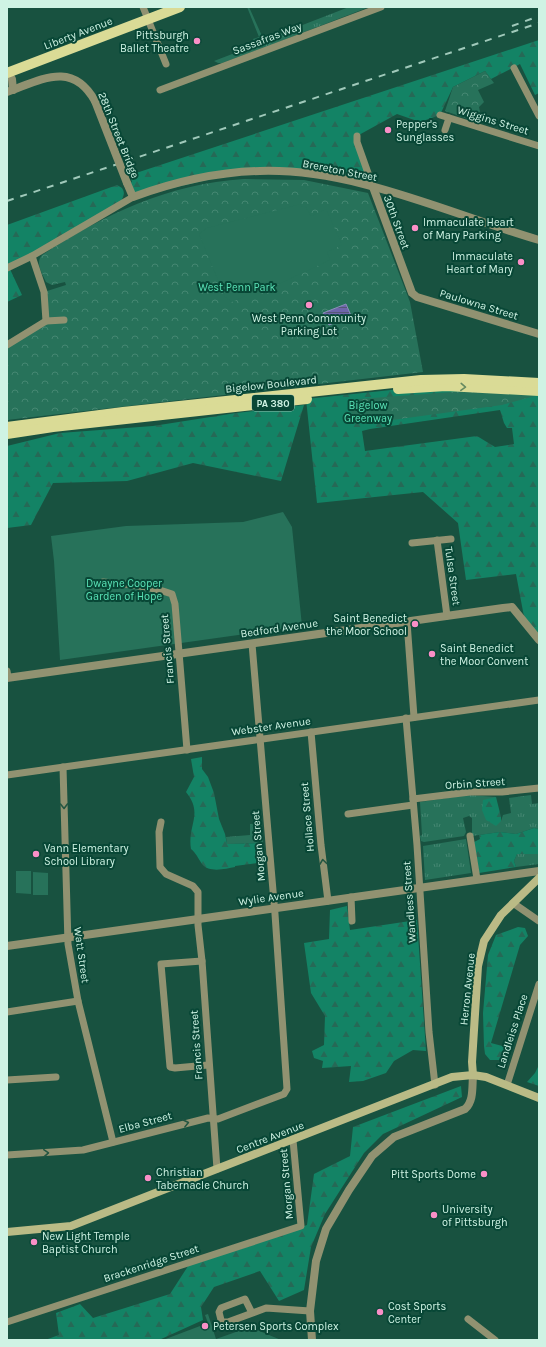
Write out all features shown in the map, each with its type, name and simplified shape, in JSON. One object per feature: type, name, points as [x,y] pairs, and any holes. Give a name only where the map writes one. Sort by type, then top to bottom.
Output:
[{"type":"main road","name":"Liberty Avenue","points":[[7,73],[180,7]]},
{"type":"main road","name":"Bigelow Boulevard","points":[[7,427],[123,412],[421,380],[464,379],[539,383]]},
{"type":"main road","name":"Bigelow Boulevard","points":[[7,434],[53,427],[410,388],[446,386],[539,391]]},
{"type":"main road","name":"Herron Avenue","points":[[473,1075],[472,1062],[478,966],[484,941],[500,915],[539,878]]},
{"type":"main road","name":"Centre Avenue","points":[[7,1232],[71,1226],[452,1078],[473,1075],[486,1077],[539,1098]]},
{"type":"street","points":[[143,7],[166,64]]},
{"type":"street","name":"Sassafras Way","points":[[160,90],[381,7]]},
{"type":"street","points":[[514,68],[539,116]]},
{"type":"street","points":[[7,73],[12,79],[10,91]]},
{"type":"street","name":"28th Street Bridge","points":[[10,91],[50,76],[62,76],[77,81],[83,86],[95,101],[133,196]]},
{"type":"street","points":[[7,83],[10,91]]},
{"type":"street","name":"Wiggins Street","points":[[440,115],[539,146]]},
{"type":"street","points":[[445,130],[449,118]]},
{"type":"street","name":"30th Street","points":[[357,136],[357,142],[372,187],[412,294]]},
{"type":"street","name":"Brereton Street","points":[[7,268],[32,256],[133,196],[204,176],[261,171],[318,175],[372,187],[539,240]]},
{"type":"street","points":[[32,256],[44,292],[46,321]]},
{"type":"street","name":"Paulowna Street","points":[[412,294],[417,297],[539,334]]},
{"type":"street","points":[[7,345],[46,321],[64,320]]},
{"type":"street","points":[[412,543],[451,539]]},
{"type":"street","name":"Tulsa Street","points":[[437,540],[447,616]]},
{"type":"street","name":"Francis Street","points":[[103,582],[141,585],[156,588],[172,594],[175,604],[187,750]]},
{"type":"street","name":"Bedford Avenue","points":[[7,675],[252,644],[512,607],[539,640]]},
{"type":"street","points":[[407,622],[414,717]]},
{"type":"street","name":"Morgan Street","points":[[252,644],[274,908],[287,1089],[284,1094]]},
{"type":"street","name":"Webster Avenue","points":[[7,775],[539,700]]},
{"type":"street","name":"Wandless Street","points":[[406,718],[429,1032],[435,1085]]},
{"type":"street","name":"Hollace Street","points":[[311,732],[320,845],[328,901]]},
{"type":"street","name":"Watt Street","points":[[63,767],[67,938],[78,1001],[113,1142]]},
{"type":"street","name":"Orbin Street","points":[[348,814],[470,792],[502,792],[539,788]]},
{"type":"street","name":"Francis Street","points":[[161,822],[159,832],[160,867],[166,874],[193,886],[198,892],[208,1065],[217,1169]]},
{"type":"street","points":[[470,836],[476,879]]},
{"type":"street","name":"Wylie Avenue","points":[[7,946],[539,871]]},
{"type":"street","points":[[351,897],[352,921]]},
{"type":"street","points":[[513,903],[539,921]]},
{"type":"street","points":[[202,961],[161,964],[170,1067],[175,1068],[208,1065]]},
{"type":"street","name":"Landleiss Place","points":[[507,1085],[539,984]]},
{"type":"street","points":[[7,1012],[78,1001]]},
{"type":"street","points":[[312,1340],[310,1311],[316,1261],[326,1229],[339,1205],[368,1161],[394,1137],[464,1109],[471,1101],[473,1075]]},
{"type":"street","points":[[7,1080],[56,1076]]},
{"type":"street","name":"Elba Street","points":[[7,1155],[83,1150],[208,1118],[218,1120],[284,1094]]},
{"type":"street","name":"Morgan Street","points":[[293,1140],[301,1226]]},
{"type":"street","name":"Brackenridge Street","points":[[7,1322],[301,1226]]},
{"type":"street","points":[[252,1313],[245,1299],[221,1308],[219,1312],[220,1320],[224,1322],[252,1313],[266,1308],[310,1311]]},
{"type":"street","points":[[468,1319],[495,1340]]},
{"type":"green space","points":[[247,7],[249,7],[262,36],[259,37]]},
{"type":"green space","points":[[349,7],[369,7],[263,48],[259,37],[262,36],[269,38]]},
{"type":"green space","points":[[259,37],[263,48],[222,63],[214,61],[240,51],[239,46],[254,42],[253,39]]},
{"type":"green space","points":[[539,40],[539,93],[535,95],[520,64],[491,79],[485,71],[453,87],[440,115],[420,122],[397,114],[357,136],[373,187],[336,178],[242,172],[133,197],[127,183],[132,182],[130,175]]},
{"type":"green space","points":[[485,71],[494,83],[478,90],[484,102],[479,107],[480,112],[478,113],[477,122],[445,111],[453,87]]},
{"type":"green space","name":"West Penn Park","points":[[244,179],[304,180],[368,193],[410,302],[423,372],[7,420],[7,345],[46,321],[44,292],[66,285],[65,282],[52,285],[46,282],[39,265],[42,255],[114,214],[163,194],[216,182]]},
{"type":"green space","points":[[117,185],[122,188],[124,192],[123,198],[119,204],[9,267],[22,295],[7,302],[7,225]]},
{"type":"green space","points":[[301,204],[302,207],[305,206],[311,216],[326,209],[342,245],[327,252],[330,260],[266,290],[264,287],[232,302],[225,297],[199,234],[207,228]]},
{"type":"green space","points":[[410,388],[539,391],[539,640],[525,622],[516,574],[466,580],[458,523],[423,492],[317,503],[306,399]],"holes":[[[500,410],[507,428],[512,428],[514,444],[495,447],[477,436],[365,451],[362,431]]]},
{"type":"green space","name":"Bigelow Greenway","points":[[465,391],[535,396],[502,405],[363,424],[347,409],[359,399]]},
{"type":"green space","points":[[304,405],[281,481],[193,463],[127,481],[53,483],[31,525],[7,528],[7,446],[60,433],[153,426],[236,413]]},
{"type":"green space","name":"Dwayne Cooper Garden of Hope","points":[[283,512],[292,527],[302,626],[60,660],[51,536],[126,526],[243,522]]},
{"type":"green space","points":[[202,757],[202,769],[208,777],[214,793],[219,819],[227,844],[263,843],[265,862],[222,869],[209,869],[202,864],[191,849],[190,841],[194,820],[194,807],[186,792],[194,777],[191,759]]},
{"type":"green space","points":[[469,795],[496,797],[493,799],[501,821],[503,815],[511,813],[509,798],[531,795],[532,804],[539,803],[539,829],[534,828],[516,834],[500,832],[472,836],[472,818],[469,816],[463,818],[466,832],[464,836],[424,842],[421,841],[420,802]]},
{"type":"green space","points":[[496,797],[501,821],[496,826],[486,820],[482,810],[483,800]]},
{"type":"green space","points":[[261,823],[263,843],[227,844],[226,837],[250,835],[250,824]]},
{"type":"green space","points":[[534,828],[539,829],[539,854],[517,854],[514,861],[516,867],[479,873],[474,842],[480,839],[479,835],[500,832],[516,834]]},
{"type":"green space","points":[[466,839],[471,873],[425,880],[423,846]]},
{"type":"green space","points":[[517,854],[539,854],[539,864],[516,867],[514,861]]},
{"type":"green space","points":[[16,871],[31,871],[31,894],[16,893]]},
{"type":"green space","points":[[33,872],[48,873],[48,895],[33,895]]},
{"type":"green space","points":[[347,906],[350,930],[417,920],[426,1051],[413,1050],[394,1061],[386,1073],[363,1081],[349,1082],[351,1066],[322,1068],[323,1061],[314,1058],[312,1051],[324,1045],[325,1016],[311,993],[304,943],[329,939],[330,910]]},
{"type":"green space","points":[[518,927],[525,928],[528,936],[520,945],[491,1043],[506,1047],[505,1056],[500,1060],[490,1060],[485,1054],[483,1013],[488,955],[496,935]]},
{"type":"green space","points":[[539,1065],[539,1086],[527,1082],[535,1073]]},
{"type":"green space","points":[[461,1086],[462,1097],[383,1134],[364,1153],[325,1214],[311,1247],[304,1290],[279,1301],[260,1271],[214,1287],[201,1307],[203,1320],[159,1340],[45,1340],[59,1335],[56,1313],[80,1304],[93,1318],[170,1294],[190,1263],[241,1249],[307,1225],[314,1174],[350,1156],[353,1127]]},
{"type":"green space","name":"Petersen Sports Complex","points":[[208,1314],[216,1339],[250,1327],[281,1340],[163,1340],[208,1323],[205,1315]]},
{"type":"shaded area","points":[[346,304],[352,318],[349,317],[329,325],[323,313]]},
{"type":"railway","points":[[512,26],[539,16]]},
{"type":"railway","points":[[7,201],[539,23]]},
{"type":"place","name":"Pittsburgh Ballet Theatre","points":[[197,41]]},
{"type":"place","name":"Pepper's Sunglasses","points":[[388,130]]},
{"type":"place","name":"Immaculate Heart of Mary Parking","points":[[415,228]]},
{"type":"place","name":"Immaculate Heart of Mary","points":[[521,262]]},
{"type":"place","name":"West Penn Community Parking Lot","points":[[309,305]]},
{"type":"place","name":"Saint Benedict the Moor School","points":[[415,624]]},
{"type":"place","name":"Saint Benedict the Moor Convent","points":[[432,654]]},
{"type":"place","name":"Vann Elementary School Library","points":[[36,854]]},
{"type":"place","name":"Pitt Sports Dome","points":[[484,1174]]},
{"type":"place","name":"Christian Tabernacle Church","points":[[148,1178]]},
{"type":"place","name":"University of Pittsburgh","points":[[434,1215]]},
{"type":"place","name":"New Light Temple Baptist Church","points":[[34,1242]]},
{"type":"place","name":"Cost Sports Center","points":[[380,1312]]},
{"type":"place","name":"Petersen Sports Complex","points":[[205,1326]]}]
